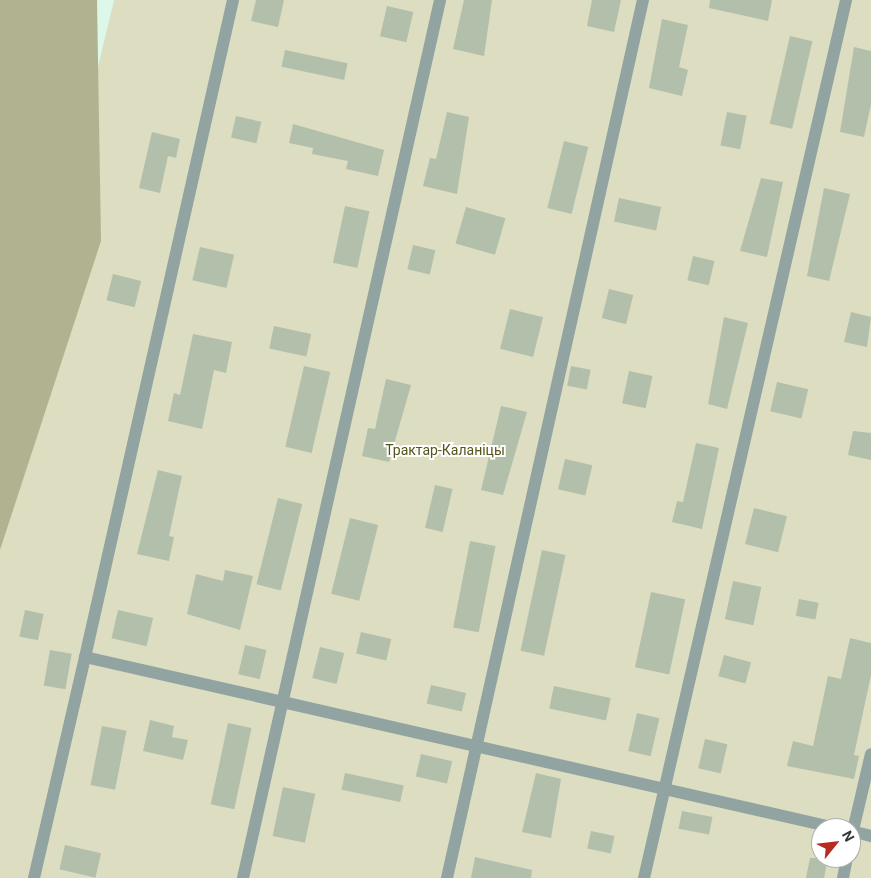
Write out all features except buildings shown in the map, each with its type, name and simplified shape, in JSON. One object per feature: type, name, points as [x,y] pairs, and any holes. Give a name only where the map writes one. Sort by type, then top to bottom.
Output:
[{"type":"lane","points":[[34,878],[233,0]]},
{"type":"lane","points":[[243,878],[440,0]]},
{"type":"lane","points":[[447,878],[479,743],[643,0]]},
{"type":"lane","points":[[644,878],[846,0]]},
{"type":"lane","points":[[85,657],[281,704],[479,743],[665,790],[811,822]]},
{"type":"lane","points":[[855,818],[871,754]]},
{"type":"green space","points":[[0,0],[97,0],[101,241],[0,550]]},
{"type":"green space","name":"Трактар-Каланіцы","points":[[114,0],[871,0],[871,878],[0,878],[0,476]]}]
